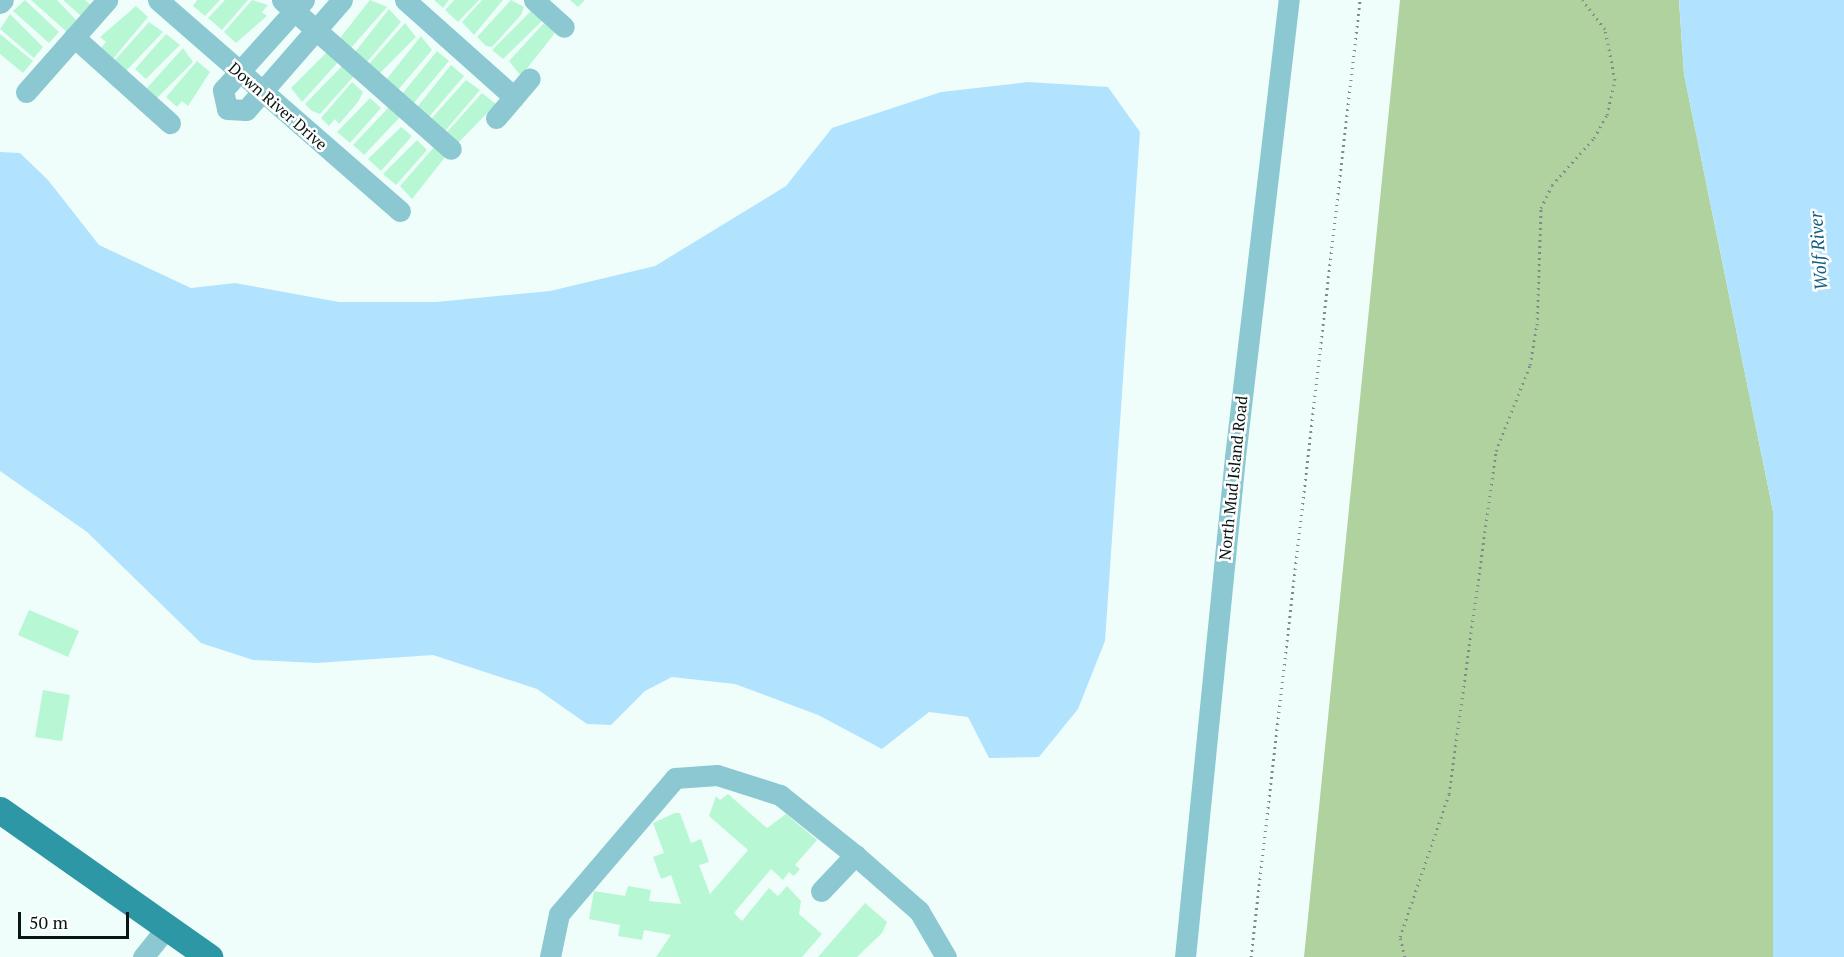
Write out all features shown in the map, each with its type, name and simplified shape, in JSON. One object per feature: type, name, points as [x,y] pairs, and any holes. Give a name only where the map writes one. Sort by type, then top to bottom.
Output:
[{"type":"main road","points":[[0,810],[209,957]]},
{"type":"street","points":[[26,92],[107,0]]},
{"type":"street","name":"Down River Drive","points":[[158,0],[400,211]]},
{"type":"street","points":[[342,0],[316,30],[261,92],[246,110],[227,109],[224,90],[293,4],[316,30],[451,149]]},
{"type":"street","points":[[405,0],[514,96]]},
{"type":"street","points":[[534,0],[564,27]]},
{"type":"street","name":"North Mud Island Road","points":[[1185,957],[1234,457],[1285,2]]},
{"type":"street","points":[[74,37],[170,123]]},
{"type":"street","points":[[496,118],[530,78]]},
{"type":"street","points":[[550,957],[559,914],[675,778],[717,775],[780,795],[855,855],[919,911],[946,957]]},
{"type":"street","points":[[820,891],[855,855]]},
{"type":"street","points":[[143,957],[167,927]]},
{"type":"path","points":[[1251,957],[1360,0]]},
{"type":"path","points":[[1405,957],[1400,937],[1449,794],[1496,451],[1530,365],[1535,335],[1541,208],[1552,185],[1594,138],[1607,115],[1615,80],[1605,29],[1582,0]]},
{"type":"green space","points":[[1400,0],[1679,0],[1684,74],[1773,511],[1773,957],[1304,957]]},
{"type":"water","name":"Wolf River","points":[[1679,0],[1844,0],[1844,957],[1773,957],[1773,511],[1684,74]]},
{"type":"water","points":[[1028,82],[1108,87],[1140,132],[1105,641],[1078,709],[1039,757],[989,758],[968,717],[929,712],[882,749],[818,715],[735,684],[672,677],[645,691],[611,725],[587,724],[537,689],[433,655],[317,663],[253,660],[201,643],[87,532],[0,471],[0,152],[20,153],[48,180],[99,245],[191,288],[235,283],[339,302],[436,302],[550,291],[655,266],[786,186],[832,128],[941,92]]},
{"type":"building","points":[[25,0],[59,32],[49,43],[13,11]]},
{"type":"building","points":[[31,0],[57,0],[77,21],[67,32]]},
{"type":"building","points":[[63,0],[85,0],[91,5],[81,16]]},
{"type":"building","points":[[197,0],[220,0],[205,16],[193,6]]},
{"type":"building","points":[[225,0],[248,0],[222,30],[208,18]]},
{"type":"building","points":[[252,0],[268,5],[262,12],[267,16],[236,43],[224,32]]},
{"type":"building","points":[[370,0],[387,7],[351,48],[340,38]]},
{"type":"building","points":[[434,0],[449,0],[443,8]]},
{"type":"building","points":[[454,0],[479,0],[458,22],[445,10]]},
{"type":"building","points":[[482,0],[503,0],[474,35],[462,22]]},
{"type":"building","points":[[511,0],[524,7],[521,15],[492,47],[486,46],[477,37]]},
{"type":"building","points":[[570,0],[585,0],[578,7]]},
{"type":"building","points":[[136,6],[148,17],[112,60],[100,49],[106,42],[100,37]]},
{"type":"building","points":[[389,9],[401,22],[367,62],[355,52]]},
{"type":"building","points":[[531,11],[542,21],[503,59],[492,50]]},
{"type":"building","points":[[10,14],[43,47],[34,58],[0,29]]},
{"type":"building","points":[[149,22],[163,32],[126,71],[114,61]]},
{"type":"building","points":[[405,23],[416,37],[380,73],[369,64]]},
{"type":"building","points":[[544,23],[555,33],[521,76],[509,61]]},
{"type":"building","points":[[0,34],[33,61],[23,73],[0,54]]},
{"type":"building","points":[[166,34],[180,45],[146,79],[135,69]]},
{"type":"building","points":[[421,36],[432,50],[398,90],[386,80]]},
{"type":"building","points":[[183,48],[193,62],[157,98],[146,89]]},
{"type":"building","points":[[328,51],[339,61],[302,102],[291,88]]},
{"type":"building","points":[[437,51],[449,61],[413,104],[402,94]]},
{"type":"building","points":[[197,61],[210,72],[188,106],[182,101],[177,107],[166,97]]},
{"type":"building","points":[[343,65],[355,75],[320,114],[312,111],[305,104]]},
{"type":"building","points":[[451,65],[464,76],[429,117],[417,107]]},
{"type":"building","points":[[466,80],[480,90],[445,131],[431,119]]},
{"type":"building","points":[[352,82],[363,92],[358,102],[339,124],[335,119],[329,126],[321,118]]},
{"type":"building","points":[[482,93],[496,104],[458,143],[446,133]]},
{"type":"building","points":[[370,98],[381,108],[350,143],[337,132]]},
{"type":"building","points":[[390,106],[401,116],[364,155],[353,145]]},
{"type":"building","points":[[401,127],[412,136],[381,171],[368,159]]},
{"type":"building","points":[[417,140],[427,150],[396,185],[383,174]]},
{"type":"building","points":[[435,146],[446,156],[412,199],[400,186]]},
{"type":"building","points":[[29,610],[79,631],[68,657],[18,635]]},
{"type":"building","points":[[43,690],[70,695],[62,741],[35,737]]},
{"type":"building","points":[[728,794],[767,828],[786,814],[817,840],[795,865],[800,869],[794,876],[789,872],[783,880],[771,869],[734,913],[742,921],[769,888],[778,896],[787,886],[801,901],[799,914],[822,934],[802,957],[656,957],[671,935],[644,930],[642,940],[618,936],[620,925],[589,919],[594,891],[625,896],[628,886],[651,890],[649,901],[681,904],[671,875],[661,879],[653,857],[664,853],[653,823],[675,813],[680,813],[691,843],[701,839],[709,862],[699,865],[710,894],[748,850],[709,816],[716,796],[720,800]]},
{"type":"building","points":[[865,903],[887,922],[882,933],[857,957],[818,957]]}]
